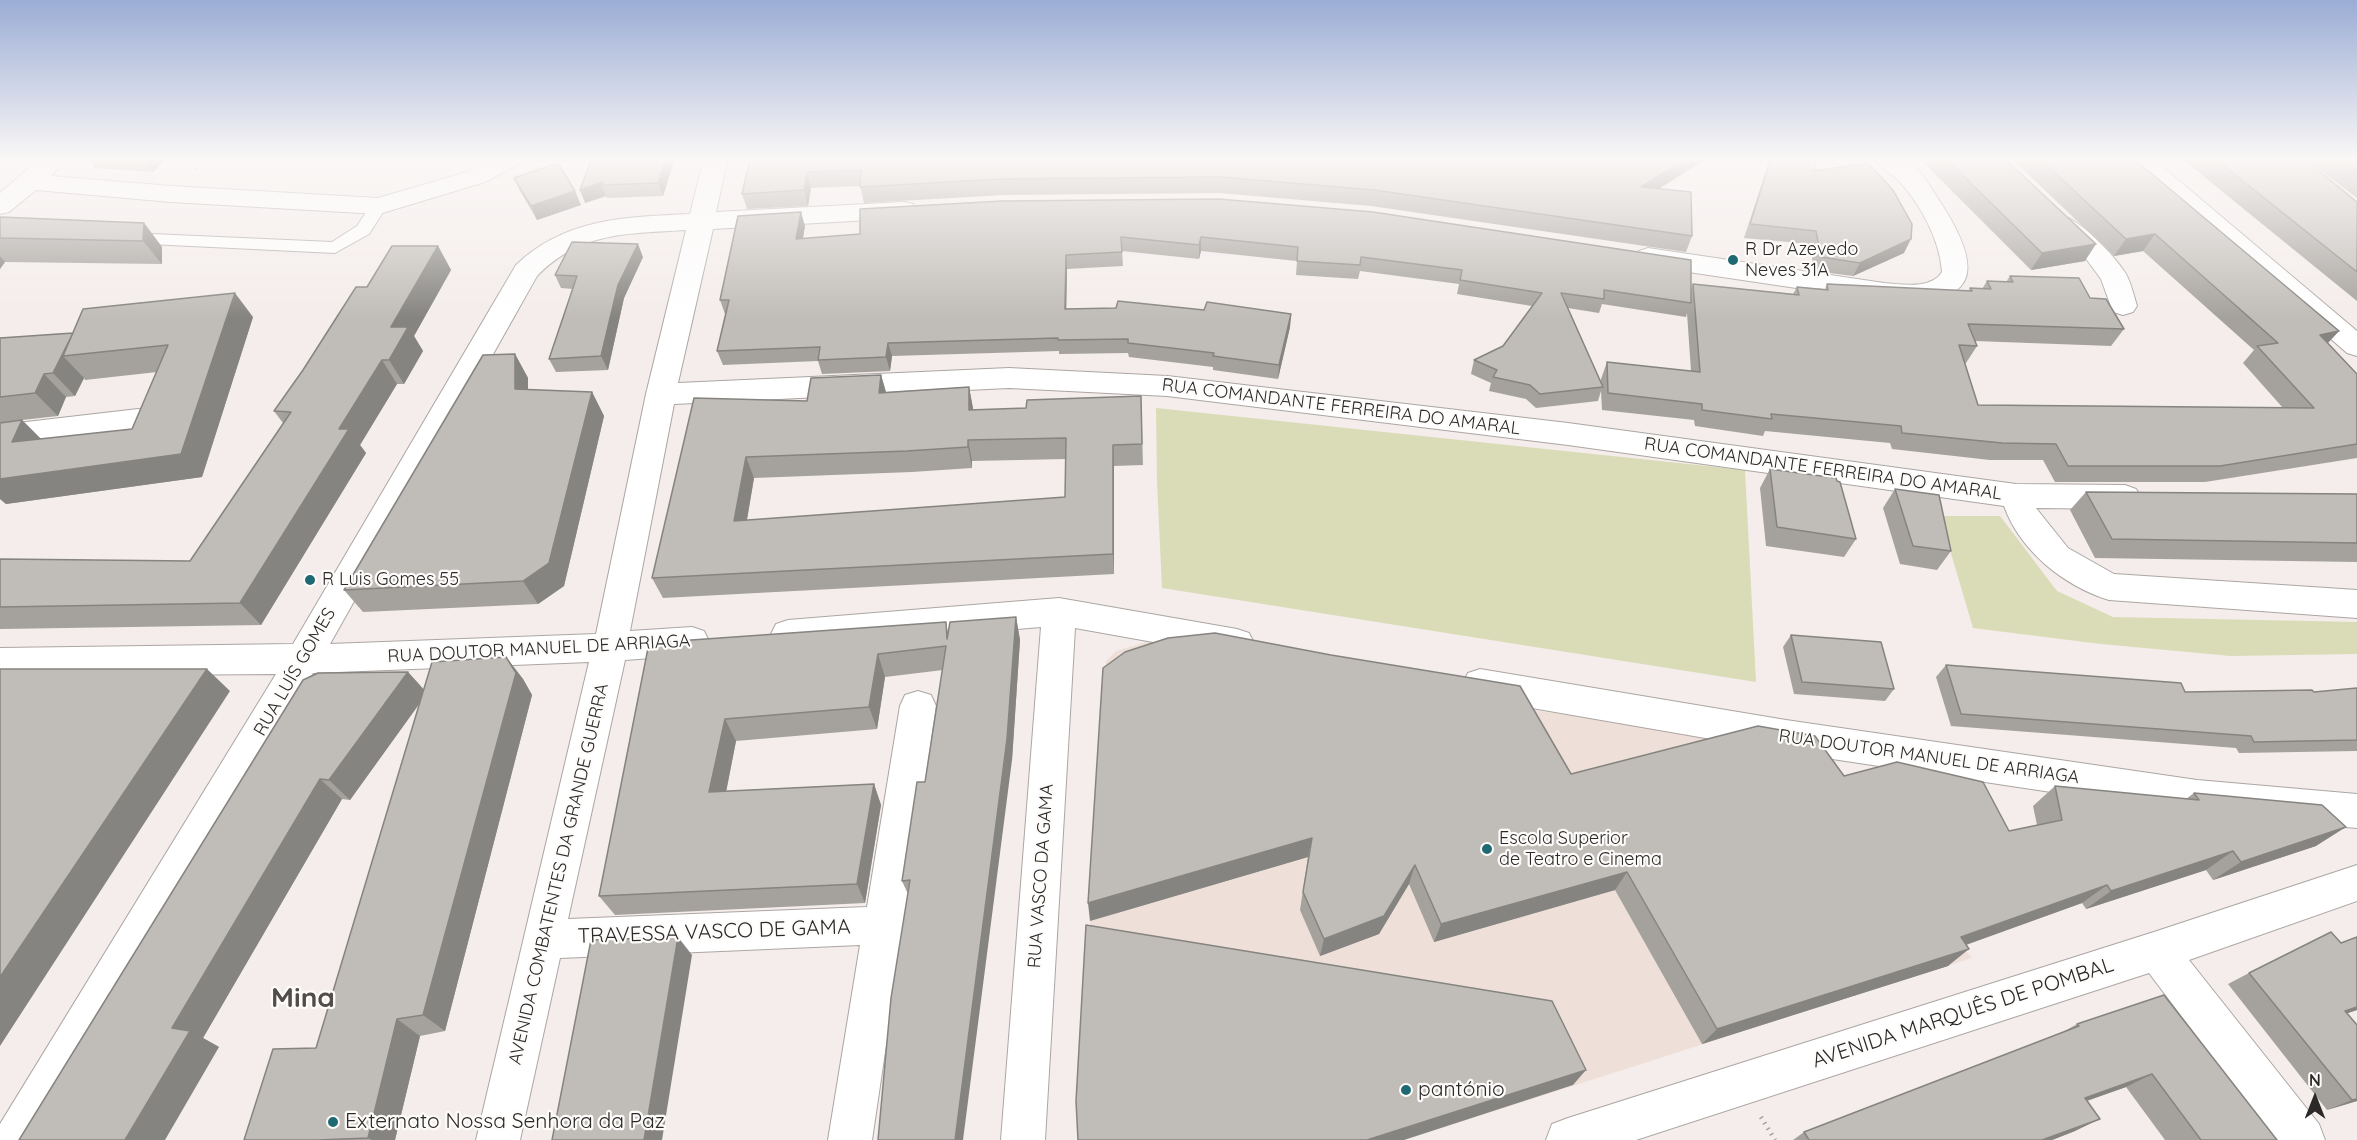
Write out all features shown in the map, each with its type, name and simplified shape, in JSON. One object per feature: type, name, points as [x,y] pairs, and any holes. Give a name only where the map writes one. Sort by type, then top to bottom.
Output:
[{"type":"street","name":"AVENIDA COMBATENTES DA GRANDE GUERRA","points":[[498,1140],[610,648],[662,394],[705,211]]},
{"type":"street","name":"RUA LUÍS GOMES","points":[[16,1140],[303,659],[526,271],[537,259],[557,245],[596,229],[703,220],[879,211]]},
{"type":"street","points":[[1628,254],[1884,292],[1915,293],[1940,288],[1953,280],[1957,267],[1943,229],[1931,211]]},
{"type":"street","points":[[2048,211],[2102,262],[2114,278],[2123,306]]},
{"type":"street","points":[[2199,211],[2357,346]]},
{"type":"street","name":"RUA COMANDANTE FERREIRA DO AMARAL","points":[[662,394],[1009,378],[1167,386],[1580,435],[2016,496],[2155,497]]},
{"type":"street","points":[[0,436],[138,420]]},
{"type":"street","points":[[2016,496],[2023,515],[2056,556],[2109,587],[2357,604]]},
{"type":"street","points":[[754,636],[1059,612],[1268,648]]},
{"type":"street","name":"RUA VASCO DA GAMA","points":[[1023,1140],[1059,612]]},
{"type":"street","name":"RUA DOUTOR MANUEL DE ARRIAGA","points":[[0,662],[303,659],[610,648],[718,639]]},
{"type":"street","name":"RUA DOUTOR MANUEL DE ARRIAGA","points":[[1453,679],[1786,736],[2185,795],[2357,811]]},
{"type":"street","points":[[850,1140],[918,706]]},
{"type":"street","name":"AVENIDA MARQUÊS DE POMBAL","points":[[1568,1140],[2157,951],[2357,883]]},
{"type":"street","name":"TRAVESSA VASCO DE GAMA","points":[[544,939],[885,925]]},
{"type":"street","points":[[2157,951],[2303,1140]]},
{"type":"lane","points":[[113,237],[335,248],[363,230],[376,211]]},
{"type":"shaded area","name":"Escola Superior de Teatro e Cinema","points":[[1149,641],[1327,677],[1545,712],[1786,736],[1972,958],[1404,1140],[1080,1140],[1106,661],[1116,651]]},
{"type":"green space","points":[[1156,408],[1745,470],[1756,682],[1162,588]]},
{"type":"green space","points":[[1940,516],[2000,516],[2057,591],[2113,617],[2357,622],[2357,654],[2231,656],[2101,644],[1973,628]]},
{"type":"building","points":[[860,211],[1364,211],[1691,260],[1691,303],[1604,290],[1604,299],[1561,293],[1603,387],[1540,394],[1530,385],[1493,377],[1497,370],[1474,360],[1503,346],[1542,293],[1460,280],[1462,270],[1361,257],[1360,265],[1297,261],[1298,247],[1201,237],[1199,245],[1121,237],[1122,252],[1066,255],[1065,309],[1116,308],[1118,301],[1204,310],[1207,302],[1291,314],[1279,365],[1213,356],[1214,353],[1128,343],[1128,339],[1058,340],[1058,338],[888,343],[886,357],[818,360],[820,347],[717,351],[729,300],[720,300],[738,216],[801,212],[796,239],[860,234]]},
{"type":"building","points":[[1521,211],[1691,211],[1692,236]]},
{"type":"building","points":[[1754,211],[1905,211],[1912,224],[1911,239],[1860,263],[1821,257],[1816,231],[1750,224]]},
{"type":"building","points":[[1999,211],[2061,211],[2096,244],[2042,253]]},
{"type":"building","points":[[2096,211],[2196,211],[2339,331],[2320,335],[2357,374],[2357,444],[2220,466],[2068,466],[2056,444],[2002,443],[1902,433],[1901,426],[1771,414],[1772,419],[1702,410],[1702,404],[1608,393],[1607,362],[1700,372],[1693,284],[1799,295],[1797,287],[1828,290],[1827,284],[1972,291],[1970,288],[1991,289],[1987,281],[2013,282],[2010,276],[2079,278],[2090,298],[2106,299],[2124,329],[1968,324],[1977,346],[1959,345],[1978,405],[2314,408],[2257,346],[2278,343],[2155,234],[2126,239]]},
{"type":"building","points":[[2281,211],[2357,211],[2357,272]]},
{"type":"building","points":[[0,217],[144,223],[143,241],[0,238]]},
{"type":"building","points":[[572,242],[638,244],[618,285],[601,356],[549,359],[577,276],[555,275]]},
{"type":"building","points":[[392,246],[438,246],[391,327],[408,327],[389,360],[382,360],[339,429],[349,429],[240,603],[0,607],[0,559],[190,561],[291,412],[274,411],[356,287],[367,287]]},
{"type":"building","points":[[235,293],[181,454],[0,479],[0,423],[22,420],[12,442],[132,429],[168,345],[63,356],[83,309]]},
{"type":"building","points":[[73,333],[53,373],[44,374],[35,393],[0,397],[0,338]]},
{"type":"building","points":[[515,354],[515,389],[592,392],[549,563],[523,581],[344,590],[483,355]]},
{"type":"building","points":[[881,375],[879,393],[969,387],[969,410],[1026,408],[1027,400],[1141,396],[1142,444],[1113,445],[1113,554],[652,578],[694,398],[807,401],[811,378]],"holes":[[[1066,438],[1065,497],[734,521],[746,457],[968,447],[968,440]]]},
{"type":"building","points":[[1770,469],[1836,478],[1840,482],[1856,539],[1777,527]]},
{"type":"building","points":[[1895,489],[1939,495],[1951,551],[1913,546]]},
{"type":"building","points":[[2086,492],[2357,494],[2357,543],[2112,539]]},
{"type":"building","points":[[1016,617],[1007,739],[955,1140],[878,1140],[891,998],[910,880],[902,881],[917,782],[925,782],[946,646],[878,654],[869,707],[725,719],[709,792],[874,784],[857,884],[599,896],[649,643],[946,622],[947,639],[950,622]]},
{"type":"building","points":[[1215,633],[1331,655],[1520,686],[1571,774],[1758,726],[1815,736],[1844,776],[1897,762],[1983,782],[2009,831],[2062,820],[2055,786],[2199,800],[2194,793],[2322,805],[2346,827],[2241,862],[2233,851],[2111,891],[2107,885],[1961,937],[1969,949],[1717,1029],[1627,872],[1441,924],[1415,865],[1384,916],[1324,939],[1303,892],[1312,838],[1088,903],[1103,668],[1125,652],[1168,638]]},
{"type":"building","points":[[1791,635],[1881,642],[1894,689],[1802,682]]},
{"type":"building","points":[[506,657],[516,673],[423,1015],[397,1019],[368,1138],[244,1140],[273,1049],[316,1048],[432,662]]},
{"type":"building","points":[[1946,665],[2181,683],[2185,692],[2312,690],[2314,692],[2357,688],[2357,740],[2254,742],[2251,736],[1961,714]]},
{"type":"building","points":[[0,669],[207,669],[0,977]]},
{"type":"building","points":[[408,672],[329,780],[320,779],[172,1028],[190,1031],[125,1140],[19,1140],[303,680],[318,673]]},
{"type":"building","points":[[1086,925],[1552,1001],[1586,1070],[1367,1140],[1078,1140],[1076,1101]]},
{"type":"building","points":[[2331,932],[2341,943],[2357,937],[2357,1007],[2345,1011],[2357,1025],[2357,1099],[2352,1100],[2249,973]]},
{"type":"building","points":[[678,937],[644,1140],[552,1140],[591,940]]},
{"type":"building","points":[[2164,995],[2277,1140],[2201,1140],[2152,1074],[2085,1098],[2100,1119],[2042,1140],[1809,1140],[1804,1132],[2079,1026],[2077,1024]]},
{"type":"place","name":"R Dr Azevedo Neves 31A","points":[[1733,260]]},
{"type":"place","name":"R Luis Gomes 55","points":[[310,580]]},
{"type":"place","name":"Escola Superior de Teatro e Cinema","points":[[1487,849]]},
{"type":"place","name":"pantónio","points":[[1406,1090]]},
{"type":"place","name":"Externato Nossa Senhora da Paz","points":[[333,1122]]},
{"type":"district","name":"Mina","points":[[303,999]]}]
